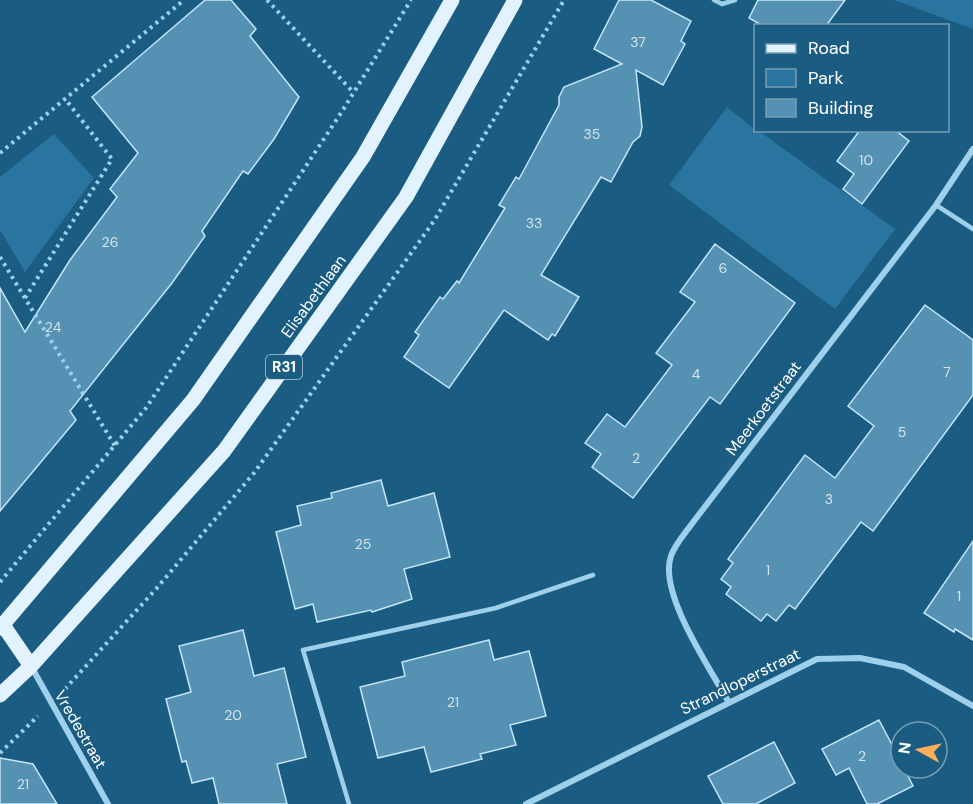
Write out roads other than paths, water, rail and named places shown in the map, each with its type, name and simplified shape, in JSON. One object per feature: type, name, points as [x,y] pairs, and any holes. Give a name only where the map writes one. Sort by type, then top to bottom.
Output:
[{"type":"main road","points":[[31,666],[1,625],[193,400],[363,158],[452,0]]},
{"type":"main road","name":"Elisabethlaan","points":[[0,695],[31,666],[224,451],[406,197],[515,0]]},
{"type":"street","name":"Meerkoetstraat","points":[[728,701],[687,627],[670,588],[670,556],[694,521],[936,205],[973,149]]},
{"type":"street","name":"Strandloperstraat","points":[[525,804],[817,658],[860,658],[904,667],[973,706]]},
{"type":"street","name":"Vredestraat","points":[[31,666],[108,804]]},
{"type":"lane","points":[[714,0],[722,4],[735,0]]},
{"type":"lane","points":[[936,205],[973,229]]},
{"type":"lane","points":[[349,804],[303,650],[496,608],[593,575]]}]
